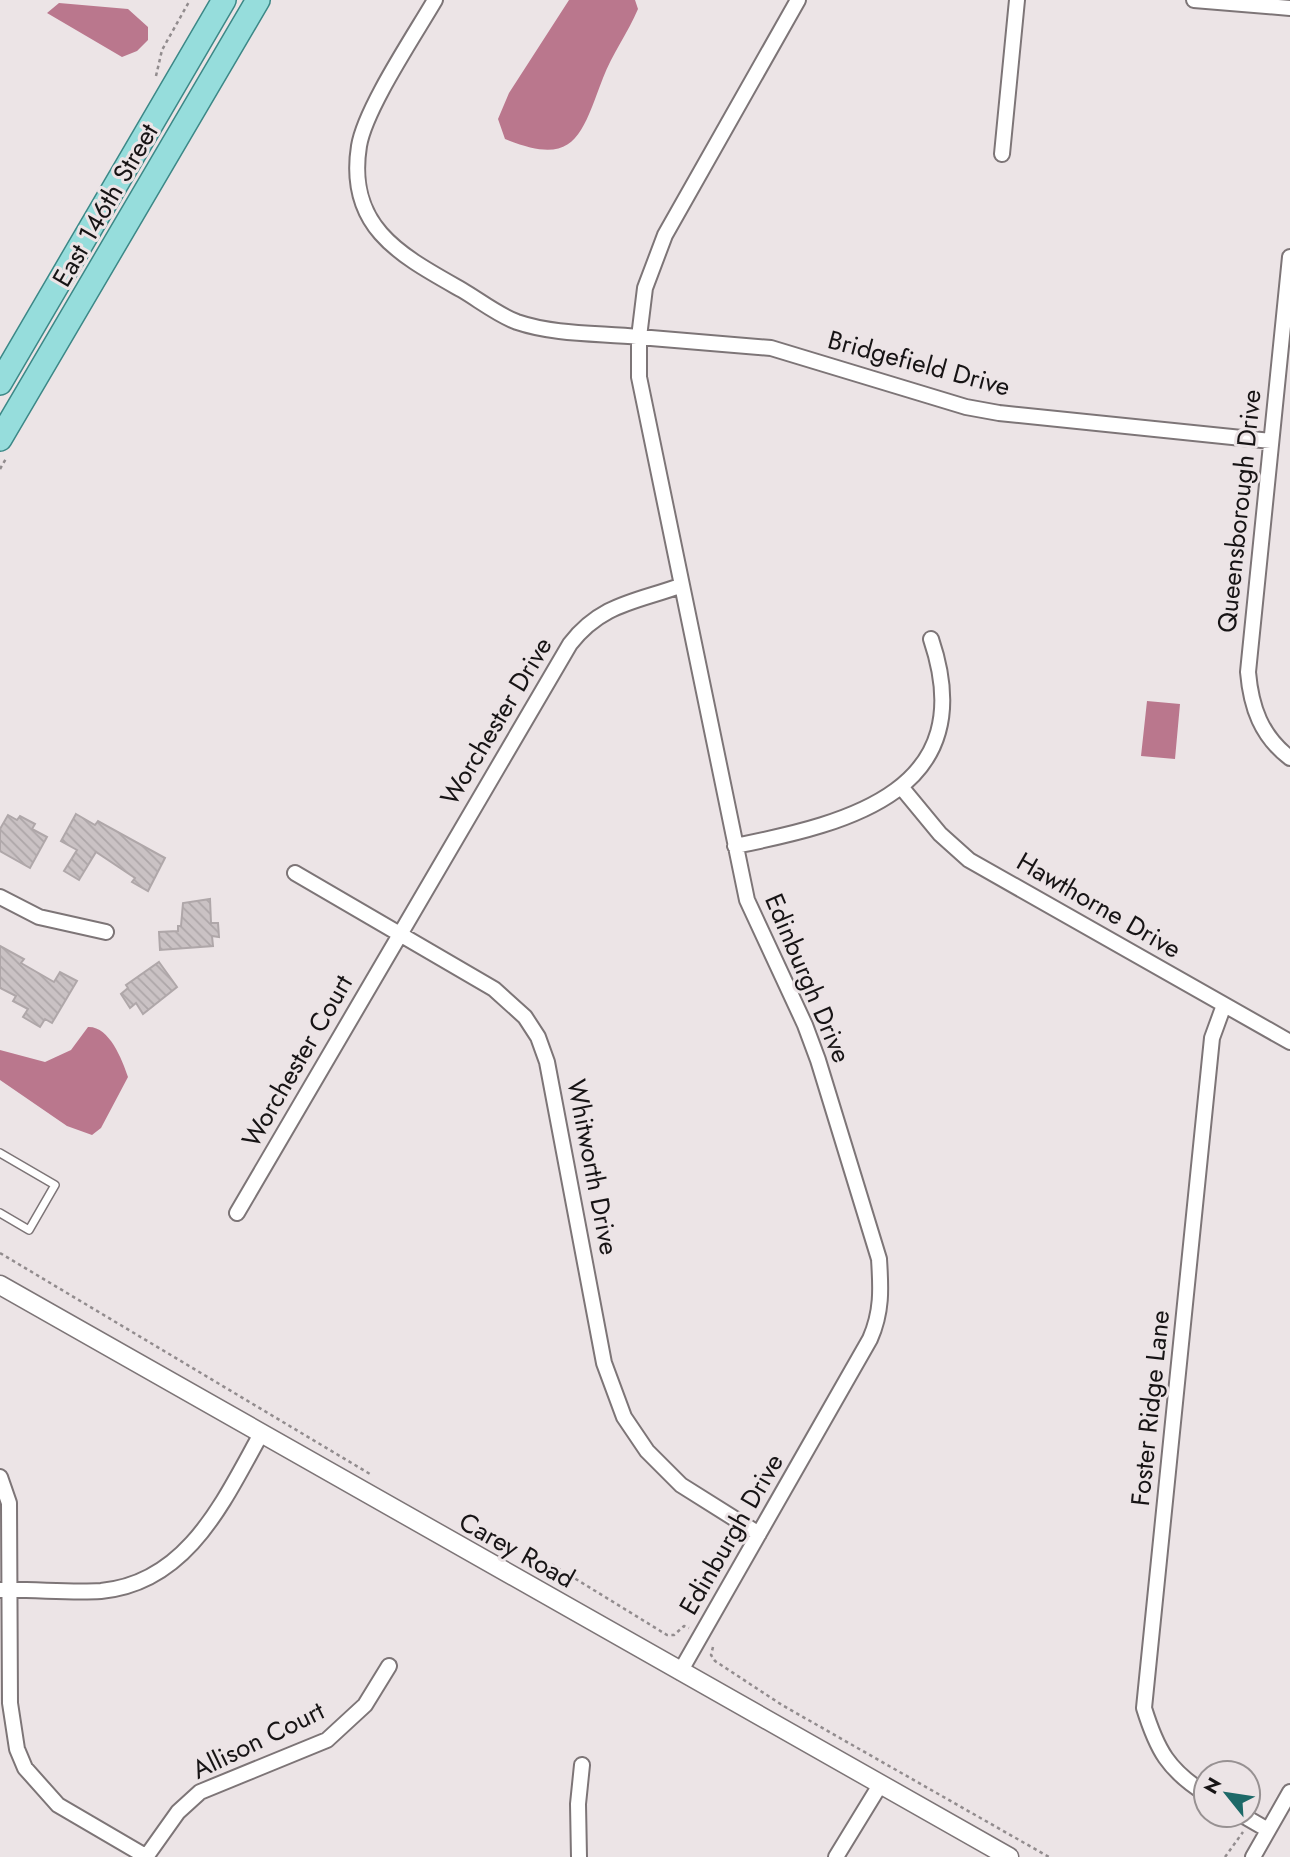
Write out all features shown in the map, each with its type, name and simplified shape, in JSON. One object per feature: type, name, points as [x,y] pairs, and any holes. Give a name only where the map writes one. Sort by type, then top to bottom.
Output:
[{"type":"main road","name":"East 146th Street","points":[[0,383],[224,0]]},
{"type":"main road","name":"East 146th Street","points":[[0,439],[258,0]]},
{"type":"street","name":"Bridgefield Drive","points":[[435,0],[363,130],[357,168],[363,204],[399,254],[516,321],[544,329],[771,348],[966,407],[999,413],[1271,441]]},
{"type":"street","name":"Edinburgh Drive","points":[[680,1672],[870,1339],[878,1321],[881,1285],[878,1259],[818,1060],[747,900],[680,586],[639,377],[639,337],[645,288],[665,234],[798,0]]},
{"type":"street","points":[[1002,154],[1017,0]]},
{"type":"street","points":[[1194,0],[1290,8]]},
{"type":"street","name":"Queensborough Drive","points":[[1290,257],[1248,672],[1251,701],[1261,725],[1270,740],[1290,758]]},
{"type":"street","name":"Worchester Drive","points":[[400,934],[581,630],[610,607],[680,586]]},
{"type":"street","points":[[735,846],[788,836],[845,819],[902,788],[926,758],[941,718],[942,674],[931,639]]},
{"type":"street","name":"Hawthorne Drive","points":[[902,788],[940,834],[969,860],[1290,1042]]},
{"type":"street","name":"Whitworth Drive","points":[[295,873],[494,989],[525,1017],[538,1037],[558,1114],[604,1363],[624,1417],[647,1451],[681,1485],[759,1534]]},
{"type":"street","points":[[0,897],[39,917],[106,932]]},
{"type":"street","name":"Worchester Court","points":[[237,1213],[400,934]]},
{"type":"street","name":"Foster Ridge Lane","points":[[1192,1783],[1167,1762],[1153,1738],[1144,1708],[1212,1038],[1224,1005]]},
{"type":"street","name":"Carey Road","points":[[0,1285],[1009,1857]]},
{"type":"street","points":[[5,1590],[103,1590],[144,1580],[166,1568],[197,1540],[261,1434]]},
{"type":"street","points":[[0,1477],[9,1503],[5,1590],[10,1703],[13,1731],[25,1768],[58,1805],[146,1857]]},
{"type":"street","name":"Allison Court","points":[[146,1857],[178,1812],[200,1792],[327,1740],[365,1705],[389,1666]]},
{"type":"street","points":[[579,1857],[578,1804],[582,1765]]},
{"type":"street","points":[[836,1857],[880,1785]]},
{"type":"street","points":[[1253,1857],[1290,1792]]},
{"type":"street","points":[[1262,1827],[1268,1830]]},
{"type":"lane","points":[[0,1153],[55,1185],[29,1230],[0,1213]]},
{"type":"path","points":[[156,78],[162,50],[190,0]]},
{"type":"path","points":[[0,1253],[371,1474]]},
{"type":"path","points":[[534,1571],[553,1565],[667,1635],[674,1635],[684,1626],[702,1634],[714,1642],[711,1655],[715,1661],[782,1705],[1049,1857]]},
{"type":"path","points":[[1225,1857],[1241,1829]]},
{"type":"shaded area","points":[[569,0],[635,0],[638,9],[607,69],[581,130],[572,141],[547,150],[505,139],[498,119],[509,93]]},
{"type":"shaded area","points":[[59,3],[128,9],[148,27],[148,40],[137,51],[122,57],[47,13]]},
{"type":"shaded area","points":[[1147,701],[1180,704],[1175,759],[1141,756]]},
{"type":"shaded area","points":[[88,1027],[102,1032],[114,1045],[128,1077],[101,1128],[92,1135],[67,1126],[0,1080],[0,1050],[45,1062],[71,1050]]},
{"type":"building","points":[[76,814],[95,825],[98,821],[165,858],[148,891],[132,882],[135,878],[96,852],[79,880],[64,871],[77,850],[61,841]]},
{"type":"building","points":[[8,815],[17,820],[20,816],[35,824],[32,829],[47,837],[30,868],[0,851],[0,829]]},
{"type":"building","points":[[210,899],[211,923],[218,923],[219,937],[212,936],[213,946],[160,950],[159,932],[178,931],[183,903]]},
{"type":"building","points":[[0,946],[24,959],[21,963],[54,982],[60,972],[77,981],[52,1023],[45,1019],[40,1027],[23,1017],[28,1009],[13,1001],[16,996],[0,988]]},
{"type":"building","points":[[159,962],[177,987],[143,1014],[136,1003],[130,1008],[121,994],[128,988],[126,985]]}]
